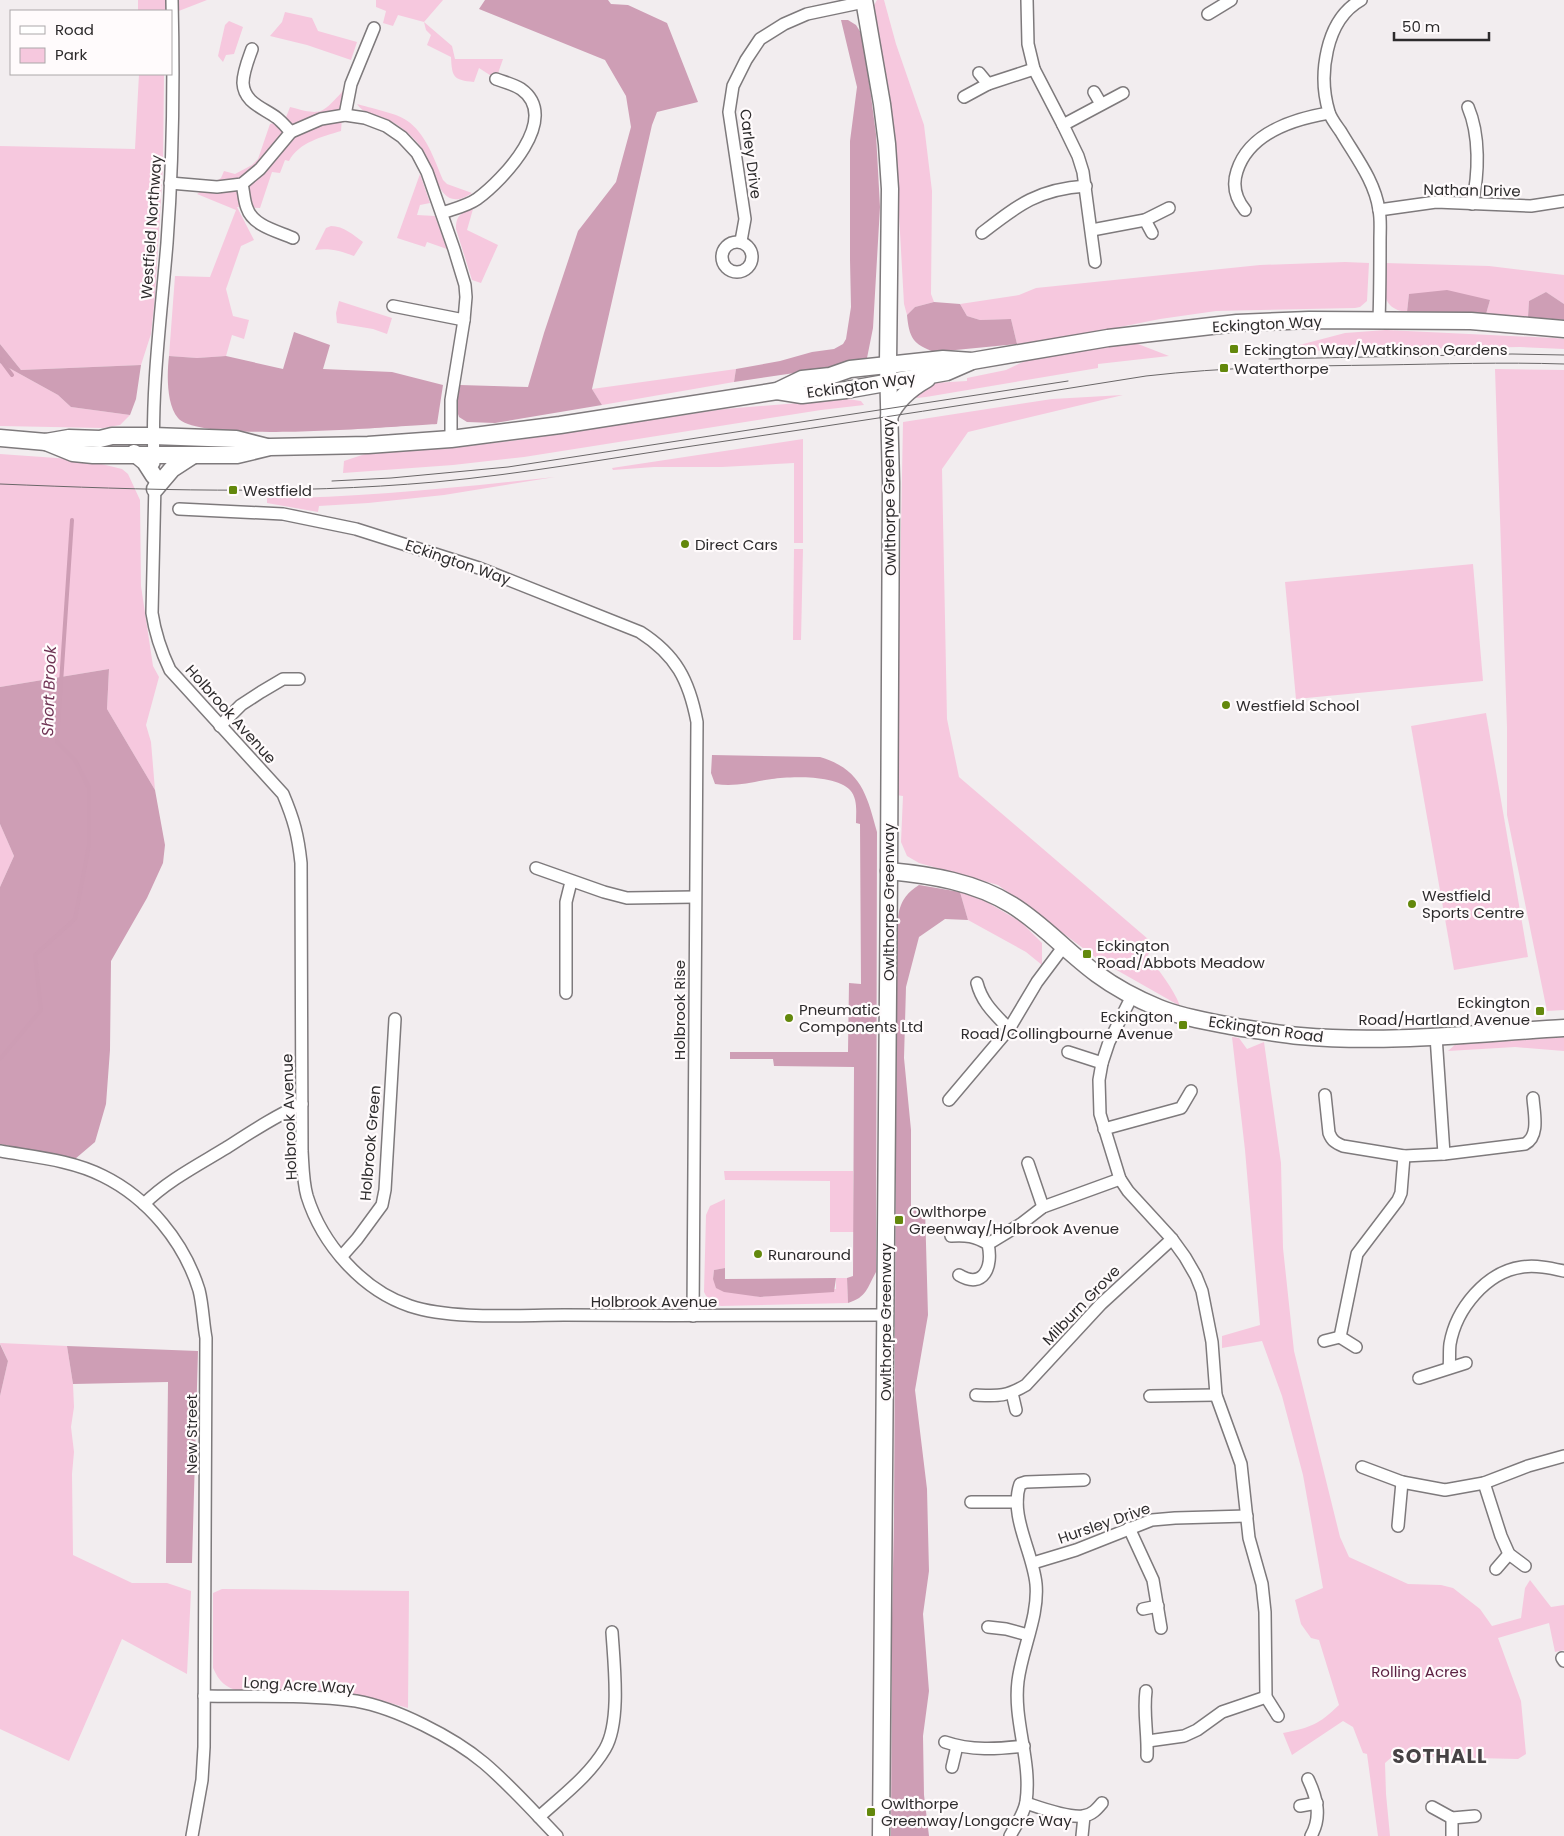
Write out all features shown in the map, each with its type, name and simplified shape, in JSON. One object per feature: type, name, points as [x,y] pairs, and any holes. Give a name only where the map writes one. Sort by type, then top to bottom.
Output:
[{"type":"street","name":"Westfield Northway","points":[[146,455],[153,436],[170,183],[174,62],[172,0]]},
{"type":"street","points":[[1027,0],[1028,44],[1034,69],[1078,156],[1086,186],[1095,262]]},
{"type":"street","points":[[1208,14],[1231,0]]},
{"type":"street","points":[[1361,0],[1345,4],[1332,35],[1326,52],[1326,90],[1329,113],[1372,185],[1379,210],[1379,320]]},
{"type":"street","name":"Carley Drive","points":[[741,241],[745,219],[729,112],[732,86],[760,39],[784,24],[807,14],[864,1]]},
{"type":"street","name":"Owlthorpe Greenway","points":[[864,1],[873,43],[887,144],[890,189],[888,364],[885,388],[889,417],[891,483],[880,1836]]},
{"type":"street","points":[[345,115],[351,84],[374,28]]},
{"type":"street","points":[[252,49],[245,72],[244,89],[248,97],[259,108],[276,117],[291,132]]},
{"type":"street","points":[[964,97],[988,84],[1034,69]]},
{"type":"street","points":[[979,73],[988,84]]},
{"type":"street","points":[[442,213],[470,203],[483,194],[520,154],[532,133],[534,111],[528,97],[521,89],[496,79]]},
{"type":"street","points":[[1094,92],[1101,104]]},
{"type":"street","points":[[1063,125],[1123,93]]},
{"type":"street","points":[[1468,107],[1472,117],[1477,155],[1472,204]]},
{"type":"street","points":[[1245,210],[1238,201],[1235,188],[1236,175],[1241,159],[1250,146],[1264,136],[1288,124],[1308,117],[1329,113]]},
{"type":"street","points":[[170,183],[217,187],[242,184],[260,170],[291,132],[321,119],[345,115],[365,118],[386,126],[402,137],[417,152],[427,172],[465,285],[464,320],[451,400],[451,439]]},
{"type":"street","points":[[242,184],[247,208],[255,220],[264,226],[293,238]]},
{"type":"street","points":[[982,233],[1001,218],[1039,194],[1065,187],[1086,186]]},
{"type":"street","name":"Nathan Drive","points":[[1379,210],[1436,202],[1531,206],[1564,201]]},
{"type":"street","points":[[994,208],[1001,218]]},
{"type":"street","points":[[1092,230],[1145,220],[1169,208]]},
{"type":"street","points":[[1145,220],[1152,233]]},
{"type":"street","points":[[393,306],[464,320]]},
{"type":"street","name":"Eckington Way","points":[[46,442],[73,453],[192,456],[237,455],[270,447],[368,445],[451,439],[569,424],[777,391],[802,379],[830,376],[850,369],[943,359],[972,361],[1108,338],[1219,325],[1309,320],[1471,321],[1564,329]]},
{"type":"street","name":"Eckington Way","points":[[777,391],[802,395],[885,388],[947,372],[972,361]]},
{"type":"street","points":[[889,417],[893,408],[906,393],[935,374]]},
{"type":"street","points":[[830,376],[849,376],[868,380],[885,388]]},
{"type":"street","name":"Eckington Way","points":[[0,438],[46,442],[70,438],[100,439],[112,436],[153,436],[236,439],[270,447]]},
{"type":"street","points":[[100,439],[146,455],[154,482],[192,456]]},
{"type":"street","name":"Holbrook Avenue","points":[[154,482],[152,613],[154,630],[161,651],[170,670],[283,794],[298,836],[301,863],[302,1151],[307,1196],[320,1226],[341,1257],[363,1279],[386,1294],[410,1306],[429,1310],[492,1315],[885,1315]]},
{"type":"street","name":"Eckington Way","points":[[179,509],[283,514],[356,529],[438,554],[518,582],[640,632],[656,642],[670,656],[686,684],[693,703]]},
{"type":"street","points":[[220,726],[241,705],[282,679],[299,679]]},
{"type":"street","name":"Holbrook Rise","points":[[692,1316],[697,741],[697,722],[693,703]]},
{"type":"street","points":[[536,868],[571,882],[627,898],[695,897]]},
{"type":"street","name":"Eckington Road","points":[[889,872],[915,873],[944,878],[992,894],[1011,904],[1096,973],[1132,996],[1160,1008],[1199,1020],[1290,1035],[1352,1039],[1564,1028]]},
{"type":"street","points":[[566,993],[566,902],[571,882]]},
{"type":"street","points":[[949,1100],[1010,1029],[1037,982],[1064,946]]},
{"type":"street","points":[[977,982],[985,1003],[1010,1029]]},
{"type":"street","points":[[1132,996],[1102,1063],[1099,1096],[1104,1129],[1120,1178],[1128,1191],[1172,1239],[1196,1276],[1202,1291],[1212,1342],[1216,1396],[1241,1464],[1249,1538],[1262,1584],[1265,1612],[1266,1697],[1278,1716]]},
{"type":"street","name":"Holbrook Green","points":[[341,1257],[382,1206],[395,1019]]},
{"type":"street","points":[[1436,1036],[1444,1154]]},
{"type":"street","points":[[1068,1052],[1102,1063]]},
{"type":"street","points":[[1104,1129],[1181,1108],[1191,1091]]},
{"type":"street","points":[[1325,1095],[1331,1139],[1343,1146],[1404,1156],[1444,1154],[1529,1142],[1534,1133],[1533,1098]]},
{"type":"street","points":[[144,1204],[156,1192],[199,1164],[281,1113],[302,1104]]},
{"type":"street","name":"New Street","points":[[0,1151],[74,1165],[97,1173],[127,1191],[144,1204],[179,1246],[198,1288],[204,1312],[206,1338],[204,1696],[202,1780],[192,1836]]},
{"type":"street","points":[[1340,1337],[1357,1254],[1398,1200],[1401,1192],[1404,1156]]},
{"type":"street","points":[[1028,1163],[1044,1207]]},
{"type":"street","points":[[988,1244],[1021,1224],[1044,1207],[1120,1178]]},
{"type":"street","points":[[951,1236],[972,1236],[988,1244]]},
{"type":"street","name":"Milburn Grove","points":[[1012,1393],[1026,1385],[1101,1304],[1172,1239]]},
{"type":"street","points":[[958,1275],[965,1279],[974,1280],[982,1276],[988,1269],[990,1259],[988,1244]]},
{"type":"street","points":[[1450,1368],[1450,1345],[1455,1327],[1480,1287],[1493,1277],[1523,1267],[1540,1267],[1564,1271]]},
{"type":"street","points":[[1324,1341],[1340,1337],[1356,1347]]},
{"type":"street","points":[[1419,1378],[1466,1363]]},
{"type":"street","points":[[976,1395],[999,1396],[1012,1393],[1016,1410]]},
{"type":"street","points":[[1150,1396],[1216,1396]]},
{"type":"street","points":[[1362,1467],[1402,1482],[1444,1490],[1484,1483],[1528,1466],[1564,1456]]},
{"type":"street","points":[[1010,1836],[1021,1817],[1026,1803],[1027,1781],[1018,1699],[1018,1680],[1036,1600],[1036,1584],[1032,1563],[1017,1502],[1020,1484],[1084,1480]]},
{"type":"street","points":[[1398,1526],[1402,1482]]},
{"type":"street","points":[[1484,1483],[1501,1536],[1509,1554],[1525,1566]]},
{"type":"street","points":[[971,1502],[1017,1502]]},
{"type":"street","name":"Hursley Drive","points":[[1032,1563],[1094,1544],[1152,1520],[1247,1516]]},
{"type":"street","points":[[1129,1528],[1153,1580],[1161,1628]]},
{"type":"street","points":[[1496,1569],[1509,1554]]},
{"type":"street","points":[[1143,1609],[1158,1606]]},
{"type":"street","points":[[988,1627],[1006,1629],[1028,1635]]},
{"type":"street","points":[[539,1817],[578,1781],[606,1748],[613,1729],[615,1690],[612,1632]]},
{"type":"street","points":[[1146,1691],[1144,1705],[1148,1741],[1147,1756]]},
{"type":"street","name":"Long Acre Way","points":[[204,1696],[334,1699],[358,1702],[394,1712],[431,1728],[472,1753],[505,1783],[557,1836]]},
{"type":"street","points":[[1148,1741],[1184,1736],[1197,1730],[1222,1712],[1266,1697]]},
{"type":"street","points":[[945,1742],[957,1746],[992,1749],[1024,1746]]},
{"type":"street","points":[[952,1767],[957,1746]]},
{"type":"street","points":[[1308,1779],[1315,1792],[1318,1815],[1315,1830],[1311,1836]]},
{"type":"street","points":[[1300,1806],[1317,1802]]},
{"type":"street","points":[[1026,1803],[1054,1812],[1084,1816],[1093,1813],[1102,1803]]},
{"type":"street","points":[[1432,1807],[1452,1818],[1475,1816]]},
{"type":"street","points":[[1082,1836],[1084,1816]]},
{"type":"street","points":[[1452,1818],[1452,1836]]},
{"type":"green space","points":[[138,0],[207,0],[172,14],[172,10],[138,10]]},
{"type":"green space","points":[[376,0],[443,0],[424,22],[398,15],[393,26],[383,23],[386,11],[376,7]]},
{"type":"green space","points":[[877,0],[884,0],[896,44],[924,125],[932,191],[931,294],[934,302],[915,307],[907,315],[904,304],[896,161],[889,90],[873,7]]},
{"type":"green space","points":[[285,12],[312,18],[318,31],[357,42],[351,60],[307,45],[270,36],[282,22]]},
{"type":"green space","points":[[229,21],[243,27],[234,54],[226,55],[223,62],[218,56],[225,25]]},
{"type":"green space","points":[[424,22],[452,46],[455,59],[503,59],[496,79],[479,68],[474,82],[462,80],[455,76],[451,57],[427,45],[431,35],[426,30]]},
{"type":"green space","points":[[139,75],[164,75],[163,166],[155,296],[151,334],[141,365],[21,370],[0,344],[0,146],[135,149]]},
{"type":"green space","points":[[344,90],[341,131],[305,145],[289,161],[285,160],[280,173],[272,172],[260,208],[237,207],[254,240],[241,246],[226,289],[233,316],[249,320],[244,339],[232,335],[226,356],[197,358],[169,356],[175,276],[210,277],[236,210],[197,194],[221,178],[224,171],[235,174],[252,165],[258,159],[270,124],[285,120],[290,107],[309,112],[321,111]]},
{"type":"green space","points":[[357,104],[402,117],[413,125],[433,155],[443,180],[447,184],[472,193],[460,199],[451,199],[444,194],[425,155],[413,138],[394,123],[366,112]]},
{"type":"green space","points":[[420,174],[430,203],[420,205],[417,215],[435,216],[447,249],[427,242],[425,247],[397,238]]},
{"type":"green space","points":[[473,209],[467,230],[498,245],[481,283],[472,280],[456,229],[460,215]]},
{"type":"green space","points":[[331,226],[344,229],[363,242],[354,256],[335,250],[315,250],[326,228]]},
{"type":"green space","points":[[1369,263],[1367,301],[1360,307],[1216,311],[1017,344],[1011,319],[980,320],[967,316],[960,304],[1019,295],[1036,288],[1260,265]]},
{"type":"green space","points":[[1385,263],[1489,266],[1564,275],[1564,304],[1546,292],[1529,301],[1528,317],[1486,314],[1490,300],[1409,294],[1407,312],[1398,310],[1391,306],[1385,295]]},
{"type":"green space","points":[[339,301],[392,318],[387,334],[373,329],[337,323],[336,313]]},
{"type":"green space","points":[[1386,330],[1555,338],[1564,339],[1564,349],[1520,347],[1294,351],[1288,348],[1345,333]]},
{"type":"green space","points":[[1133,342],[1169,356],[1098,364],[1098,368],[926,397],[917,398],[912,394],[933,383],[967,381],[967,378],[1006,370],[1031,358]]},
{"type":"green space","points":[[0,363],[58,395],[71,407],[130,415],[120,425],[103,428],[0,426]]},
{"type":"green space","points":[[736,369],[734,382],[602,405],[592,389]]},
{"type":"green space","points":[[1495,369],[1564,370],[1564,1010],[1547,1011],[1507,815],[1507,727]]},
{"type":"green space","points":[[1123,395],[968,432],[942,469],[947,719],[959,777],[1155,945],[1148,955],[1170,986],[1180,1006],[1099,960],[998,885],[919,863],[907,856],[901,842],[903,796],[896,795],[903,422],[1052,399]]},
{"type":"green space","points":[[847,399],[861,401],[864,405],[821,410],[524,457],[453,465],[343,473],[344,461],[368,453],[451,448],[518,440],[724,409]]},
{"type":"green space","points":[[803,439],[803,543],[794,543],[794,463],[613,470],[612,468]]},
{"type":"green space","points":[[0,454],[85,460],[122,469],[128,474],[140,500],[141,586],[153,666],[159,677],[146,725],[151,742],[155,790],[107,709],[109,669],[0,687]]},
{"type":"green space","points":[[555,477],[444,495],[319,506],[318,512],[267,503],[267,498],[375,494]]},
{"type":"green space","points":[[794,549],[803,549],[801,640],[793,640]]},
{"type":"green space","points":[[1473,564],[1483,681],[1296,699],[1285,582]]},
{"type":"green space","points":[[1486,713],[1528,957],[1454,970],[1411,726]]},
{"type":"green space","points":[[0,824],[14,856],[0,887]]},
{"type":"green space","points":[[960,892],[985,901],[1021,922],[1042,943],[1042,965],[1026,952],[968,920]]},
{"type":"green space","name":"Rolling Acres","points":[[1232,1037],[1239,1038],[1247,1049],[1264,1042],[1281,1163],[1283,1248],[1294,1351],[1340,1537],[1349,1557],[1408,1584],[1441,1585],[1453,1588],[1480,1609],[1492,1626],[1521,1618],[1525,1588],[1530,1580],[1551,1607],[1564,1605],[1564,1650],[1555,1652],[1549,1623],[1498,1638],[1521,1701],[1526,1754],[1518,1759],[1393,1756],[1385,1763],[1390,1836],[1378,1836],[1367,1754],[1363,1753],[1353,1727],[1343,1721],[1292,1755],[1283,1733],[1314,1724],[1339,1705],[1319,1640],[1311,1638],[1301,1624],[1295,1600],[1323,1588],[1303,1475],[1282,1396],[1262,1341],[1222,1348],[1222,1336],[1260,1325],[1245,1150]]},
{"type":"green space","points":[[1564,1037],[1564,1051],[1515,1047],[1448,1051],[1457,1043]]},
{"type":"green space","points":[[724,1171],[853,1171],[854,1232],[830,1232],[830,1181],[725,1180]]},
{"type":"green space","points":[[725,1199],[725,1268],[714,1270],[713,1279],[745,1294],[760,1297],[836,1289],[836,1278],[847,1278],[848,1303],[721,1306],[711,1301],[704,1292],[706,1215],[710,1206]]},
{"type":"green space","points":[[0,1343],[67,1346],[73,1384],[74,1407],[71,1427],[74,1452],[72,1474],[73,1555],[132,1583],[167,1583],[191,1591],[187,1674],[122,1639],[69,1761],[0,1729],[0,1396],[8,1361]]},
{"type":"green space","points":[[222,1589],[409,1591],[408,1708],[339,1691],[240,1691],[226,1686],[213,1668],[213,1593]]},
{"type":"shaded area","points":[[485,0],[608,0],[611,4],[628,5],[667,23],[698,102],[657,112],[652,125],[592,389],[602,405],[495,423],[467,422],[459,417],[456,408],[460,385],[528,387],[578,231],[616,182],[631,127],[626,96],[605,60],[479,9]]},
{"type":"shaded area","points":[[841,20],[848,20],[856,25],[861,33],[876,134],[880,207],[873,328],[867,358],[864,362],[856,364],[734,382],[736,369],[834,349],[843,344],[846,339],[851,307],[850,141],[857,87]]},
{"type":"shaded area","points":[[1447,290],[1490,300],[1486,314],[1407,312],[1409,294]]},
{"type":"shaded area","points":[[1546,292],[1564,304],[1564,320],[1528,317],[1529,301]]},
{"type":"shaded area","points":[[934,302],[960,304],[967,316],[980,320],[1011,319],[1017,344],[935,352],[922,346],[911,335],[907,315],[915,307]]},
{"type":"shaded area","points":[[294,332],[330,345],[323,369],[392,372],[443,385],[437,424],[301,432],[259,432],[194,426],[178,418],[169,397],[169,356],[197,358],[226,356],[283,369]]},
{"type":"shaded area","points":[[0,344],[21,370],[141,365],[136,399],[130,415],[71,407],[58,395],[0,363]]},
{"type":"shaded area","points":[[109,669],[107,709],[155,790],[165,845],[163,863],[147,898],[111,961],[110,1050],[106,1104],[95,1142],[75,1159],[0,1144],[0,887],[14,856],[0,824],[0,687]]},
{"type":"shaded area","points":[[712,755],[820,757],[834,762],[853,776],[860,785],[870,806],[877,832],[876,1272],[863,1295],[848,1303],[847,1278],[853,1276],[854,1067],[774,1066],[773,1059],[730,1059],[730,1052],[848,1052],[849,983],[861,984],[860,824],[856,823],[855,801],[853,794],[844,785],[824,779],[790,777],[737,785],[715,784],[711,773]]},
{"type":"shaded area","points":[[919,885],[960,892],[968,920],[945,919],[919,937],[906,987],[904,1058],[911,1130],[911,1208],[925,1208],[928,1315],[915,1390],[927,1489],[929,1571],[923,1614],[929,1691],[923,1736],[924,1795],[929,1836],[891,1836],[897,940],[898,916],[902,902],[911,890]]},
{"type":"shaded area","points":[[725,1268],[725,1279],[836,1278],[834,1292],[760,1297],[724,1292],[716,1288],[713,1279],[714,1270]]},
{"type":"shaded area","points":[[0,1344],[8,1361],[0,1396]]},
{"type":"shaded area","points":[[67,1346],[198,1351],[192,1563],[166,1563],[168,1382],[73,1384]]},
{"type":"waterway","name":"Short Brook","points":[[0,359],[12,375]]},
{"type":"waterway","name":"Short Brook","points":[[0,1059],[41,1010],[35,955],[75,919],[89,845],[89,788],[75,760],[57,742],[72,520]]},
{"type":"tram line","points":[[1269,359],[1512,354],[1564,355]]},
{"type":"tram line","points":[[0,484],[109,488],[272,490],[326,489],[435,482],[501,475],[1146,376],[1234,369],[1292,367],[1472,363],[1564,364]]},
{"type":"tram line","points":[[332,481],[391,478],[508,467],[1068,381]]},
{"type":"place","name":"Eckington Way/Watkinson Gardens","points":[[1234,349]]},
{"type":"place","name":"Waterthorpe","points":[[1224,368]]},
{"type":"place","name":"Westfield","points":[[233,490]]},
{"type":"place","name":"Direct Cars","points":[[685,544]]},
{"type":"place","name":"Westfield School","points":[[1226,705]]},
{"type":"place","name":"Westfield Sports Centre","points":[[1412,904]]},
{"type":"place","name":"Eckington Road/Abbots Meadow","points":[[1087,954]]},
{"type":"place","name":"Eckington Road/Hartland Avenue","points":[[1540,1011]]},
{"type":"place","name":"Pneumatic Components Ltd","points":[[789,1018]]},
{"type":"place","name":"Eckington Road/Collingbourne Avenue","points":[[1183,1025]]},
{"type":"place","name":"Owlthorpe Greenway/Holbrook Avenue","points":[[899,1220]]},
{"type":"place","name":"Runaround","points":[[758,1254]]},
{"type":"place","name":"Owlthorpe Greenway/Longacre Way","points":[[871,1812]]},
{"type":"district","name":"SOTHALL","points":[[1440,1756]]}]
